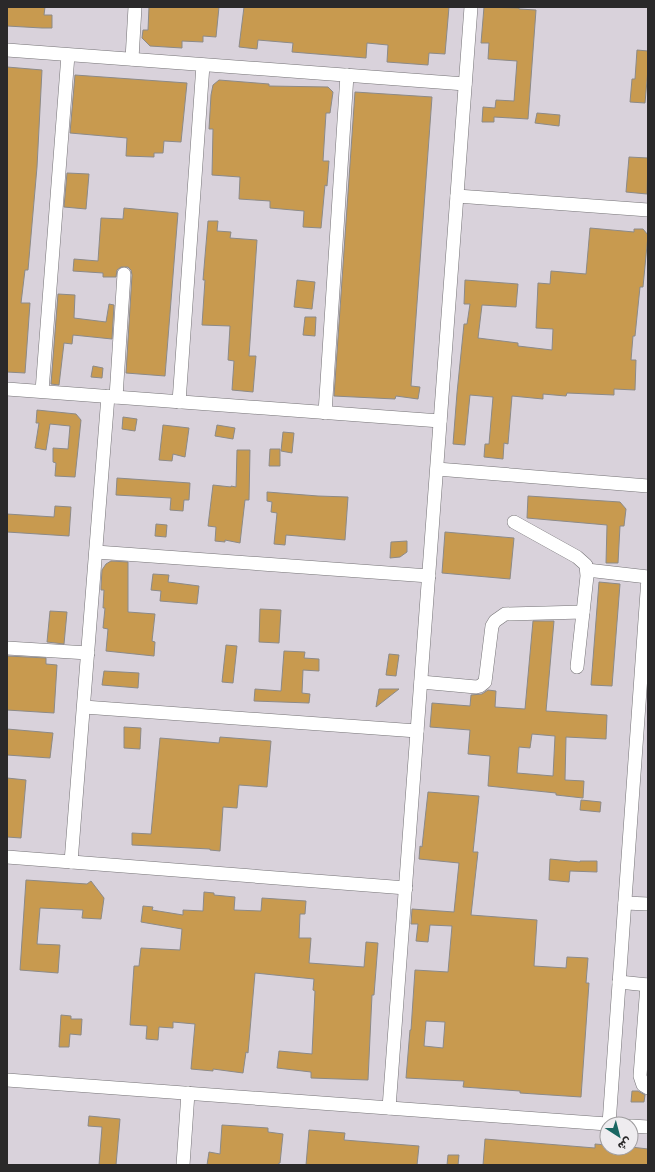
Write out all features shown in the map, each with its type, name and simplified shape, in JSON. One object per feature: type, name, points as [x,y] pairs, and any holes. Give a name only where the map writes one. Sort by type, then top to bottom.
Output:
[{"type":"street","points":[[132,59],[135,7]]},
{"type":"street","points":[[389,1108],[471,7]]},
{"type":"street","points":[[7,50],[466,84]]},
{"type":"street","points":[[42,392],[68,55]]},
{"type":"street","points":[[179,402],[203,65]]},
{"type":"street","points":[[325,413],[347,75]]},
{"type":"street","points":[[457,196],[648,210]]},
{"type":"street","points":[[72,862],[96,552],[124,274]]},
{"type":"street","points":[[7,389],[440,421]]},
{"type":"street","points":[[437,469],[648,486]]},
{"type":"street","points":[[514,522],[578,557],[586,565],[587,570],[577,667]]},
{"type":"street","points":[[96,552],[429,576]]},
{"type":"street","points":[[587,570],[648,577],[609,1116]]},
{"type":"street","points":[[421,682],[476,687],[483,685],[485,682],[492,626],[495,621],[505,614],[583,612]]},
{"type":"street","points":[[7,648],[88,654]]},
{"type":"street","points":[[84,707],[417,731]]},
{"type":"street","points":[[7,857],[406,888]]},
{"type":"street","points":[[625,903],[648,904]]},
{"type":"street","points":[[619,982],[648,985],[640,1076],[643,1085],[648,1088]]},
{"type":"street","points":[[7,1080],[599,1123]]},
{"type":"street","points":[[183,1165],[188,1093]]},
{"type":"shaded area","points":[[7,7],[648,7],[648,1165],[7,1165]]},
{"type":"building","points":[[7,7],[45,7],[44,15],[52,15],[52,28],[7,26]]},
{"type":"building","points":[[149,7],[219,7],[216,37],[203,36],[203,42],[182,41],[182,48],[150,46],[142,38],[143,30],[148,30]]},
{"type":"building","points":[[244,7],[449,7],[445,54],[429,53],[428,65],[387,62],[388,45],[367,43],[366,58],[292,52],[293,43],[258,40],[257,49],[239,47]]},
{"type":"building","points":[[484,7],[536,10],[528,119],[494,117],[494,122],[482,122],[483,107],[495,108],[496,100],[514,101],[517,61],[488,59],[489,43],[481,43]]},
{"type":"building","points":[[637,50],[648,51],[645,103],[630,102],[632,79],[635,79]]},
{"type":"building","points":[[7,67],[42,70],[37,167],[28,270],[25,270],[21,303],[30,303],[25,373],[7,372]]},
{"type":"building","points":[[75,75],[187,83],[181,142],[164,141],[163,153],[154,153],[154,157],[126,156],[127,138],[70,133]]},
{"type":"building","points":[[219,80],[269,84],[269,86],[328,87],[333,92],[330,113],[326,113],[323,161],[329,161],[321,228],[303,227],[304,211],[270,208],[270,201],[239,199],[240,177],[212,175],[213,129],[209,129],[211,95],[213,85]]},
{"type":"building","points":[[355,92],[432,97],[411,386],[420,387],[418,399],[396,396],[395,399],[334,396]]},
{"type":"building","points":[[537,113],[560,115],[559,126],[535,123]]},
{"type":"building","points":[[629,157],[648,158],[647,194],[626,192]]},
{"type":"building","points":[[67,173],[89,174],[86,209],[64,207]]},
{"type":"building","points":[[124,208],[178,213],[165,376],[126,373],[132,275],[131,270],[128,267],[121,267],[117,270],[116,277],[103,277],[103,273],[73,271],[74,259],[98,261],[101,218],[123,219]]},
{"type":"building","points":[[208,221],[218,221],[217,231],[231,232],[230,238],[257,240],[249,356],[256,356],[253,392],[232,390],[234,361],[228,360],[230,326],[202,325],[205,280],[203,280]]},
{"type":"building","points":[[590,228],[634,232],[634,229],[643,229],[648,235],[643,287],[640,287],[635,336],[633,336],[631,360],[636,360],[635,390],[614,389],[614,395],[567,393],[566,396],[543,394],[543,399],[512,396],[508,444],[504,443],[503,459],[484,457],[485,444],[489,444],[493,397],[470,395],[465,445],[453,444],[464,324],[467,324],[470,304],[464,304],[465,280],[518,284],[516,307],[482,305],[478,338],[518,343],[518,346],[552,350],[553,329],[536,328],[538,283],[550,284],[551,271],[586,274]]},
{"type":"building","points":[[297,280],[315,282],[312,309],[294,307]]},
{"type":"building","points":[[58,294],[75,295],[74,318],[106,322],[109,304],[114,305],[112,339],[73,335],[72,344],[64,343],[59,385],[51,384]]},
{"type":"building","points":[[305,317],[316,317],[315,336],[303,335]]},
{"type":"building","points":[[93,366],[103,368],[102,378],[91,377]]},
{"type":"building","points":[[37,410],[76,414],[81,420],[75,477],[55,476],[56,463],[53,462],[53,448],[68,449],[70,426],[50,424],[46,450],[35,448],[39,423],[36,423]]},
{"type":"building","points":[[123,417],[137,419],[135,431],[122,429]]},
{"type":"building","points":[[163,425],[189,428],[185,457],[173,454],[172,461],[159,460]]},
{"type":"building","points":[[217,425],[235,428],[233,439],[215,436]]},
{"type":"building","points":[[283,432],[294,433],[292,453],[281,451]]},
{"type":"building","points":[[270,449],[280,449],[280,466],[269,466]]},
{"type":"building","points":[[237,450],[250,450],[249,500],[245,500],[240,543],[225,540],[225,542],[215,541],[216,527],[208,526],[213,485],[236,487]]},
{"type":"building","points":[[117,478],[190,483],[189,500],[184,500],[183,511],[170,510],[171,498],[116,495]]},
{"type":"building","points":[[267,492],[348,497],[345,540],[286,535],[285,545],[274,544],[277,513],[271,512],[272,502],[267,501]]},
{"type":"building","points":[[528,496],[620,502],[626,509],[624,526],[620,526],[618,563],[606,563],[607,525],[527,518]]},
{"type":"building","points":[[55,506],[71,507],[69,536],[7,532],[7,514],[54,517]]},
{"type":"building","points":[[156,524],[167,525],[166,537],[155,536]]},
{"type":"building","points":[[445,532],[514,538],[510,579],[442,573]]},
{"type":"building","points":[[407,541],[407,552],[400,557],[390,558],[391,542]]},
{"type":"building","points":[[111,561],[128,562],[128,612],[155,614],[152,641],[155,642],[154,656],[106,651],[108,629],[103,628],[105,608],[103,608],[104,590],[101,590],[101,586],[102,570],[106,564]]},
{"type":"building","points":[[153,574],[169,575],[168,582],[199,586],[197,604],[160,601],[161,591],[151,590]]},
{"type":"building","points":[[599,582],[620,584],[612,686],[591,685]]},
{"type":"building","points":[[260,609],[281,610],[279,643],[259,642]]},
{"type":"building","points":[[50,611],[67,612],[64,644],[47,642]]},
{"type":"building","points":[[533,621],[554,621],[546,711],[607,715],[606,739],[566,737],[565,780],[584,781],[583,798],[556,795],[556,793],[488,786],[490,756],[468,754],[470,730],[430,727],[432,703],[470,706],[471,695],[482,694],[488,690],[496,691],[495,707],[525,709]],"holes":[[[532,734],[555,736],[553,776],[517,773],[519,747],[530,748]]]},
{"type":"building","points":[[226,645],[237,646],[233,683],[222,682]]},
{"type":"building","points":[[284,651],[305,652],[304,658],[319,659],[319,671],[303,670],[302,693],[310,694],[309,703],[254,701],[255,689],[281,691]]},
{"type":"building","points":[[389,654],[399,655],[396,676],[386,675]]},
{"type":"building","points":[[7,656],[46,658],[46,664],[57,665],[54,713],[7,710]]},
{"type":"building","points":[[104,671],[139,673],[138,688],[102,685]]},
{"type":"building","points":[[379,689],[399,689],[376,707]]},
{"type":"building","points":[[124,727],[141,728],[140,749],[124,748]]},
{"type":"building","points":[[7,729],[53,733],[50,758],[7,755]]},
{"type":"building","points":[[220,737],[271,741],[267,787],[239,785],[237,808],[223,807],[220,851],[210,849],[132,845],[132,833],[151,834],[160,738],[219,743]]},
{"type":"building","points":[[7,778],[26,780],[21,838],[7,837]]},
{"type":"building","points":[[428,792],[479,796],[473,852],[478,852],[471,915],[537,920],[534,966],[566,968],[567,957],[588,958],[586,983],[589,983],[581,1097],[463,1087],[464,1081],[406,1078],[415,970],[448,972],[452,926],[430,925],[428,942],[416,941],[418,924],[411,924],[412,909],[454,912],[459,863],[419,859],[420,846],[422,847]],"holes":[[[426,1021],[445,1022],[443,1048],[424,1046]]]},
{"type":"building","points":[[581,800],[601,802],[600,812],[580,810]]},
{"type":"building","points":[[550,859],[580,862],[597,861],[597,872],[570,871],[569,882],[549,880]]},
{"type":"building","points":[[26,880],[87,884],[91,881],[104,898],[101,919],[82,918],[83,910],[40,908],[37,944],[60,945],[58,973],[20,970]]},
{"type":"building","points":[[204,892],[214,893],[214,895],[235,897],[234,910],[261,911],[262,898],[306,901],[305,914],[300,914],[299,938],[311,938],[309,963],[364,967],[366,942],[378,943],[374,995],[372,995],[368,1080],[311,1078],[311,1072],[277,1068],[279,1051],[312,1054],[315,991],[313,990],[314,979],[255,973],[248,1053],[246,1052],[243,1073],[213,1069],[213,1071],[191,1069],[195,1024],[173,1022],[173,1028],[159,1027],[158,1040],[146,1039],[147,1026],[130,1025],[134,966],[139,966],[141,948],[180,950],[182,929],[141,922],[143,906],[153,907],[152,910],[183,915],[183,910],[203,911]]},
{"type":"building","points":[[61,1015],[71,1016],[71,1019],[82,1019],[81,1035],[70,1034],[69,1047],[59,1047]]},
{"type":"building","points":[[632,1091],[638,1091],[645,1095],[644,1102],[631,1102]]},
{"type":"building","points":[[89,1116],[120,1119],[116,1165],[99,1165],[102,1127],[88,1126]]},
{"type":"building","points":[[222,1125],[268,1128],[268,1132],[283,1134],[280,1163],[278,1165],[207,1165],[209,1152],[220,1154]]},
{"type":"building","points":[[309,1130],[345,1133],[344,1140],[419,1146],[417,1165],[306,1165]]},
{"type":"building","points":[[485,1139],[595,1148],[595,1144],[599,1144],[599,1156],[639,1156],[639,1148],[648,1149],[648,1165],[483,1165]]},
{"type":"building","points":[[448,1155],[459,1155],[458,1165],[447,1165]]}]
